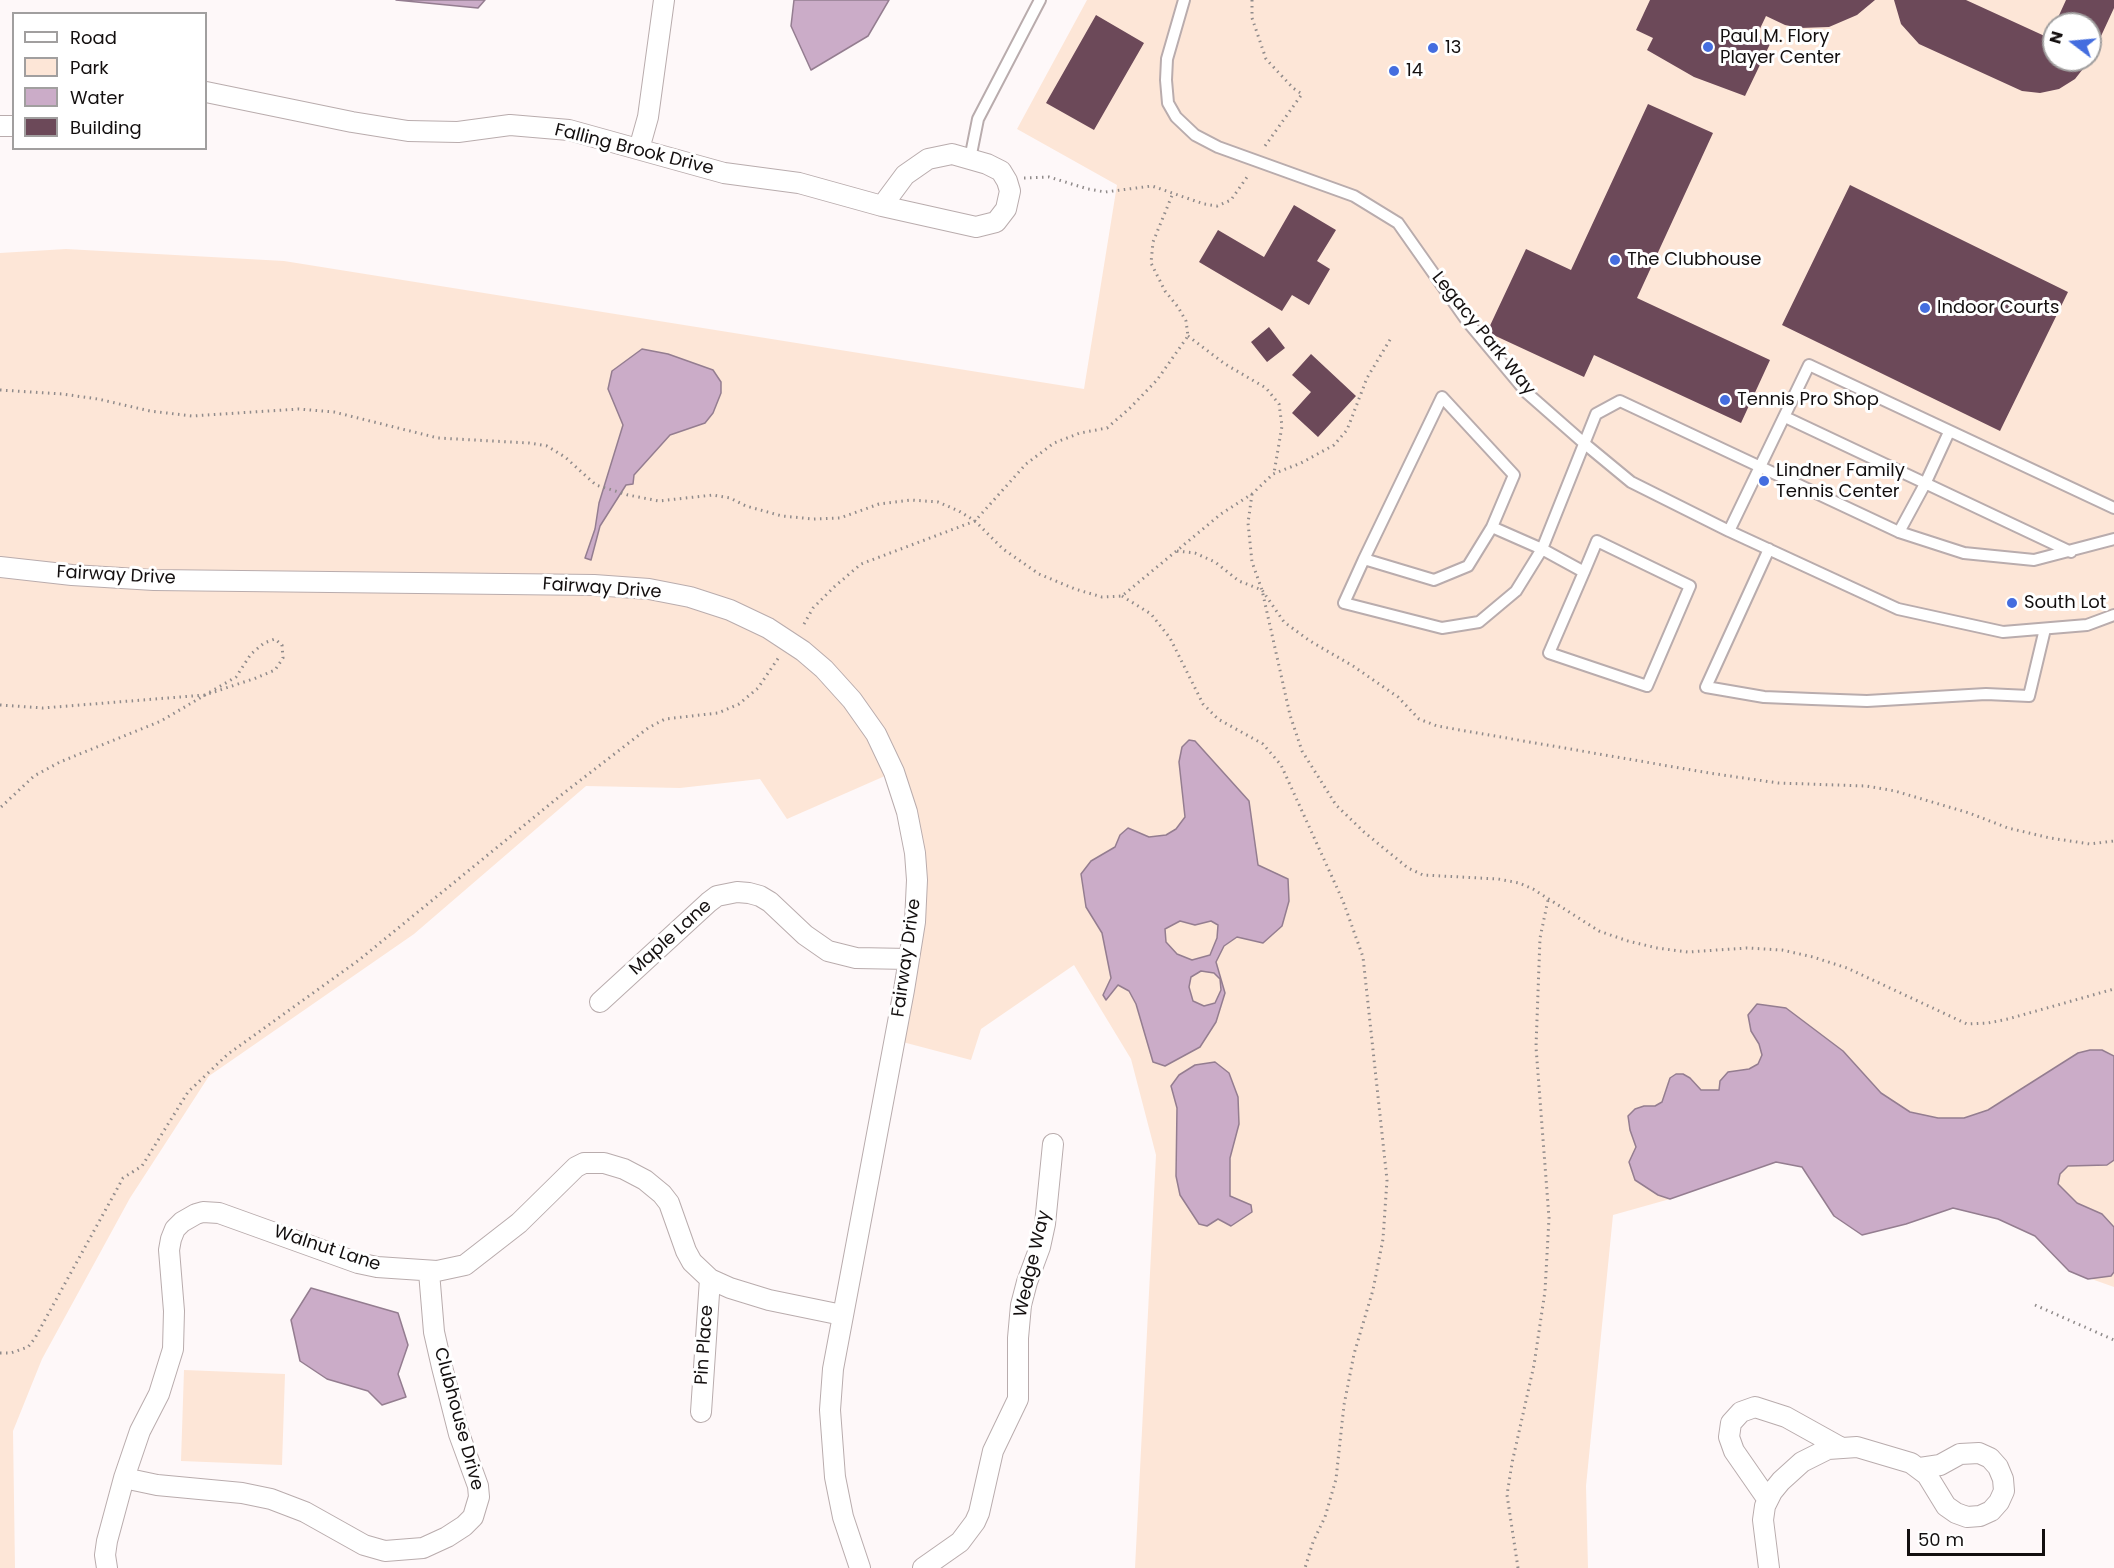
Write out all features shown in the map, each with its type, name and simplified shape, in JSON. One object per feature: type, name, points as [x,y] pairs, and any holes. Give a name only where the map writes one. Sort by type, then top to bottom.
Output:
[{"type":"street","points":[[639,149],[648,117],[664,0]]},
{"type":"street","name":"Falling Brook Drive","points":[[207,92],[408,131],[458,132],[510,125],[568,130],[724,173],[799,183],[882,206],[976,227],[996,222],[1006,209],[1010,190],[1007,181]]},
{"type":"street","points":[[882,206],[906,175],[928,159],[952,154],[987,164],[1001,171],[1007,181]]},
{"type":"street","name":"Fairway Drive","points":[[0,567],[154,580],[594,585],[649,590],[690,597],[730,610],[768,628],[803,651],[824,669],[852,700],[876,734],[894,772],[908,812],[915,853],[917,900],[909,959],[833,1369],[831,1437],[835,1477],[843,1517],[860,1568]]},
{"type":"street","name":"Maple Lane","points":[[600,1002],[709,902],[717,896],[737,892],[749,892],[770,902],[805,935],[828,951],[856,958],[909,959]]},
{"type":"street","name":"Wedge Way","points":[[923,1568],[960,1542],[975,1522],[993,1451],[1015,1410],[1018,1399],[1018,1338],[1021,1305],[1027,1281],[1041,1247],[1053,1144]]},
{"type":"street","name":"Walnut Lane","points":[[108,1568],[105,1555],[106,1541],[124,1478],[140,1431],[159,1394],[171,1357],[175,1333],[169,1250],[175,1229],[182,1222],[203,1212],[219,1213],[358,1263],[429,1272],[455,1269],[465,1265],[519,1223],[576,1167],[593,1162],[604,1163],[624,1169],[645,1180],[662,1194],[669,1203],[692,1262],[710,1279],[769,1300],[842,1316]]},
{"type":"street","name":"Clubhouse Drive","points":[[124,1478],[157,1485],[242,1493],[271,1499],[305,1512],[364,1545],[385,1551],[423,1548],[464,1526],[473,1517],[479,1497],[478,1486],[459,1434],[442,1367],[434,1332],[429,1272]]},
{"type":"street","name":"Pin Place","points":[[701,1412],[710,1279]]},
{"type":"street","points":[[1768,1500],[1734,1451],[1729,1437],[1731,1423],[1741,1412],[1755,1407],[1786,1417],[1840,1447]]},
{"type":"street","points":[[1769,1568],[1763,1520],[1768,1500],[1781,1481],[1802,1462],[1821,1452],[1840,1447],[1857,1447],[1911,1463],[1920,1468]]},
{"type":"lane","points":[[970,159],[978,119],[1040,0]]},
{"type":"lane","name":"Legacy Park Way","points":[[1184,0],[1167,59],[1168,103],[1176,117],[1195,135],[1218,147],[1354,196],[1398,223],[1467,321],[1527,393],[1631,482],[1729,531],[1898,609],[2002,632],[2087,626],[2114,615]]},
{"type":"lane","points":[[1729,531],[1809,365],[2114,508]]},
{"type":"lane","points":[[1364,559],[1434,580],[1468,566],[1492,527],[1514,475],[1442,397],[1364,559],[1344,603],[1442,628],[1479,622],[1516,591],[1542,549],[1596,414],[1620,401],[1899,532],[1964,553],[2034,560],[2114,539]]},
{"type":"lane","points":[[1785,417],[2071,552]]},
{"type":"lane","points":[[1899,532],[1949,432]]},
{"type":"lane","points":[[1492,527],[1542,549],[1584,572]]},
{"type":"lane","points":[[1598,541],[1690,586],[1647,686],[1549,653],[1584,572],[1598,541]]},
{"type":"lane","points":[[1769,549],[1706,687],[1764,697],[1867,701],[1986,694],[2029,696],[2046,629]]},
{"type":"path","points":[[1252,0],[1252,18],[1266,59],[1293,88],[1302,94],[1265,146]]},
{"type":"path","points":[[1007,181],[1034,176],[1050,177],[1105,192],[1152,186],[1204,204],[1217,206],[1231,200],[1247,177]]},
{"type":"path","points":[[804,624],[813,608],[861,564],[975,521],[1026,464],[1054,443],[1080,433],[1107,428],[1157,380],[1188,336],[1186,321],[1165,291],[1151,263],[1153,242],[1173,192]]},
{"type":"path","points":[[1188,336],[1225,364],[1266,388],[1279,404],[1282,426],[1273,474]]},
{"type":"path","points":[[1122,596],[1221,514],[1252,494],[1273,474],[1334,446],[1347,430],[1366,378],[1391,338]]},
{"type":"path","points":[[0,390],[71,395],[150,411],[192,416],[299,410],[334,412],[438,438],[547,446],[565,458],[596,485],[628,495],[659,501],[713,495],[730,498],[746,506],[782,516],[813,519],[840,518],[879,504],[911,500],[938,502],[975,521],[1003,549],[1038,574],[1075,590],[1102,597],[1122,596],[1152,614],[1170,638],[1203,704],[1218,719],[1263,744],[1281,765],[1343,902],[1363,957],[1387,1180],[1383,1239],[1373,1290],[1354,1354],[1344,1405],[1336,1479],[1325,1517],[1313,1542],[1305,1568]]},
{"type":"path","points":[[1252,494],[1248,523],[1252,562],[1262,590],[1290,715],[1307,760],[1336,805],[1399,861],[1423,875],[1498,879],[1519,883],[1533,889],[1599,931],[1657,948],[1688,952],[1747,948],[1813,957],[1847,968],[1967,1024],[2008,1019],[2114,989]]},
{"type":"path","points":[[1177,551],[1195,553],[1215,561],[1239,581],[1262,590],[1284,622],[1398,697],[1419,719],[1437,726],[1778,783],[1866,786],[1886,789],[1969,813],[2008,828],[2050,838],[2090,844],[2114,842]]},
{"type":"path","points":[[0,705],[43,708],[205,695],[275,670],[283,658],[282,645],[275,639],[264,644],[251,654],[236,677],[205,695],[161,721],[60,762],[34,776],[0,808]]},
{"type":"path","points":[[0,1353],[11,1353],[28,1347],[35,1338],[123,1178],[142,1166],[188,1092],[228,1054],[359,960],[560,796],[648,728],[665,719],[718,713],[739,704],[758,688],[780,656]]},
{"type":"path","points":[[1518,1568],[1507,1495],[1534,1365],[1545,1291],[1550,1218],[1536,1047],[1540,938],[1548,900]]},
{"type":"path","points":[[2035,1305],[2114,1340]]},
{"type":"green space","points":[[1087,0],[2114,0],[2114,1287],[2069,1271],[2035,1236],[1998,1219],[1953,1208],[1906,1224],[1862,1235],[1834,1216],[1802,1167],[1776,1162],[1670,1199],[1613,1215],[1586,1486],[1588,1568],[1135,1568],[1156,1155],[1131,1059],[1074,965],[981,1029],[971,1060],[895,1040],[915,922],[894,772],[787,819],[760,779],[680,788],[586,786],[414,934],[209,1076],[130,1198],[42,1359],[13,1431],[15,1568],[0,1568],[0,253],[66,249],[284,261],[1084,389],[1117,185],[1017,129]]},
{"type":"green space","points":[[184,1370],[285,1374],[282,1465],[181,1461]]},
{"type":"water","points":[[396,0],[485,0],[478,8]]},
{"type":"water","points":[[794,0],[889,0],[868,36],[811,70],[791,26]]},
{"type":"water","points":[[642,349],[668,354],[713,370],[721,382],[721,393],[713,413],[705,423],[670,435],[634,475],[633,484],[626,485],[600,526],[591,560],[585,558],[623,425],[608,389],[612,371]]},
{"type":"water","points":[[1189,740],[1195,741],[1249,801],[1258,865],[1288,879],[1289,901],[1282,926],[1263,943],[1237,937],[1224,946],[1216,962],[1225,993],[1216,1022],[1200,1047],[1165,1066],[1153,1062],[1136,1004],[1129,991],[1118,985],[1106,1000],[1103,995],[1111,978],[1102,933],[1086,907],[1081,874],[1091,861],[1115,847],[1120,835],[1128,828],[1149,837],[1166,835],[1176,829],[1185,817],[1179,762],[1182,747]],"holes":[[[1180,921],[1195,925],[1211,921],[1218,925],[1217,938],[1210,955],[1192,960],[1177,954],[1166,942],[1165,929]],[[1201,971],[1214,973],[1220,979],[1221,990],[1215,1003],[1204,1006],[1193,1001],[1189,987],[1191,977]]]},
{"type":"water","points":[[1757,1004],[1786,1008],[1843,1051],[1881,1093],[1910,1112],[1938,1118],[1964,1118],[1988,1110],[2078,1053],[2102,1050],[2114,1056],[2114,1160],[2107,1165],[2068,1166],[2060,1174],[2058,1184],[2077,1203],[2102,1214],[2114,1227],[2114,1272],[2111,1276],[2088,1279],[2069,1271],[2035,1236],[1998,1219],[1953,1208],[1906,1224],[1862,1235],[1834,1216],[1802,1167],[1776,1162],[1670,1199],[1658,1195],[1635,1180],[1629,1162],[1636,1147],[1628,1116],[1635,1109],[1655,1106],[1662,1102],[1670,1078],[1676,1074],[1683,1074],[1690,1078],[1701,1090],[1719,1090],[1720,1081],[1728,1072],[1749,1069],[1758,1064],[1762,1055],[1759,1044],[1751,1031],[1748,1015]]},
{"type":"water","points":[[1215,1062],[1229,1073],[1238,1097],[1239,1124],[1230,1158],[1230,1196],[1251,1205],[1252,1212],[1231,1226],[1218,1219],[1207,1226],[1199,1224],[1180,1195],[1176,1176],[1177,1108],[1171,1086],[1179,1075],[1195,1065]]},
{"type":"water","points":[[311,1288],[398,1313],[408,1345],[398,1374],[406,1397],[382,1405],[368,1391],[327,1379],[300,1361],[291,1320]]},
{"type":"building","name":"Paul M. Flory Player Center","points":[[1650,0],[1875,0],[1857,15],[1829,27],[1800,28],[1785,25],[1766,16],[1756,37],[1770,44],[1745,96],[1694,77],[1647,50],[1653,38],[1636,30]]},
{"type":"building","points":[[1894,0],[1966,0],[2042,35],[2042,72],[2081,72],[2075,79],[2059,89],[2040,93],[2022,91],[1919,44],[1901,24]]},
{"type":"building","points":[[2066,0],[2114,0],[2114,8],[2102,34],[2102,12],[2060,12]]},
{"type":"building","points":[[1096,15],[1144,43],[1094,130],[1046,103]]},
{"type":"building","name":"The Clubhouse","points":[[1648,104],[1713,133],[1637,298],[1770,360],[1741,423],[1594,355],[1584,377],[1487,332],[1526,249],[1571,270]]},
{"type":"building","name":"Indoor Courts","points":[[1850,185],[2068,292],[2000,431],[1782,325]]},
{"type":"building","points":[[1294,205],[1336,230],[1317,261],[1330,269],[1309,305],[1292,295],[1282,311],[1199,262],[1218,230],[1264,257]]},
{"type":"building","points":[[1269,327],[1285,348],[1267,362],[1251,342]]},
{"type":"building","points":[[1311,354],[1356,396],[1318,437],[1292,413],[1311,392],[1292,375]]},
{"type":"place","name":"Paul M. Flory Player Center","points":[[1708,47]]},
{"type":"place","name":"13","points":[[1433,48]]},
{"type":"place","name":"14","points":[[1394,71]]},
{"type":"place","name":"The Clubhouse","points":[[1615,260]]},
{"type":"place","name":"Indoor Courts","points":[[1925,308]]},
{"type":"place","name":"Tennis Pro Shop","points":[[1725,400]]},
{"type":"place","name":"Lindner Family Tennis Center","points":[[1764,481]]},
{"type":"place","name":"South Lot","points":[[2012,603]]}]
